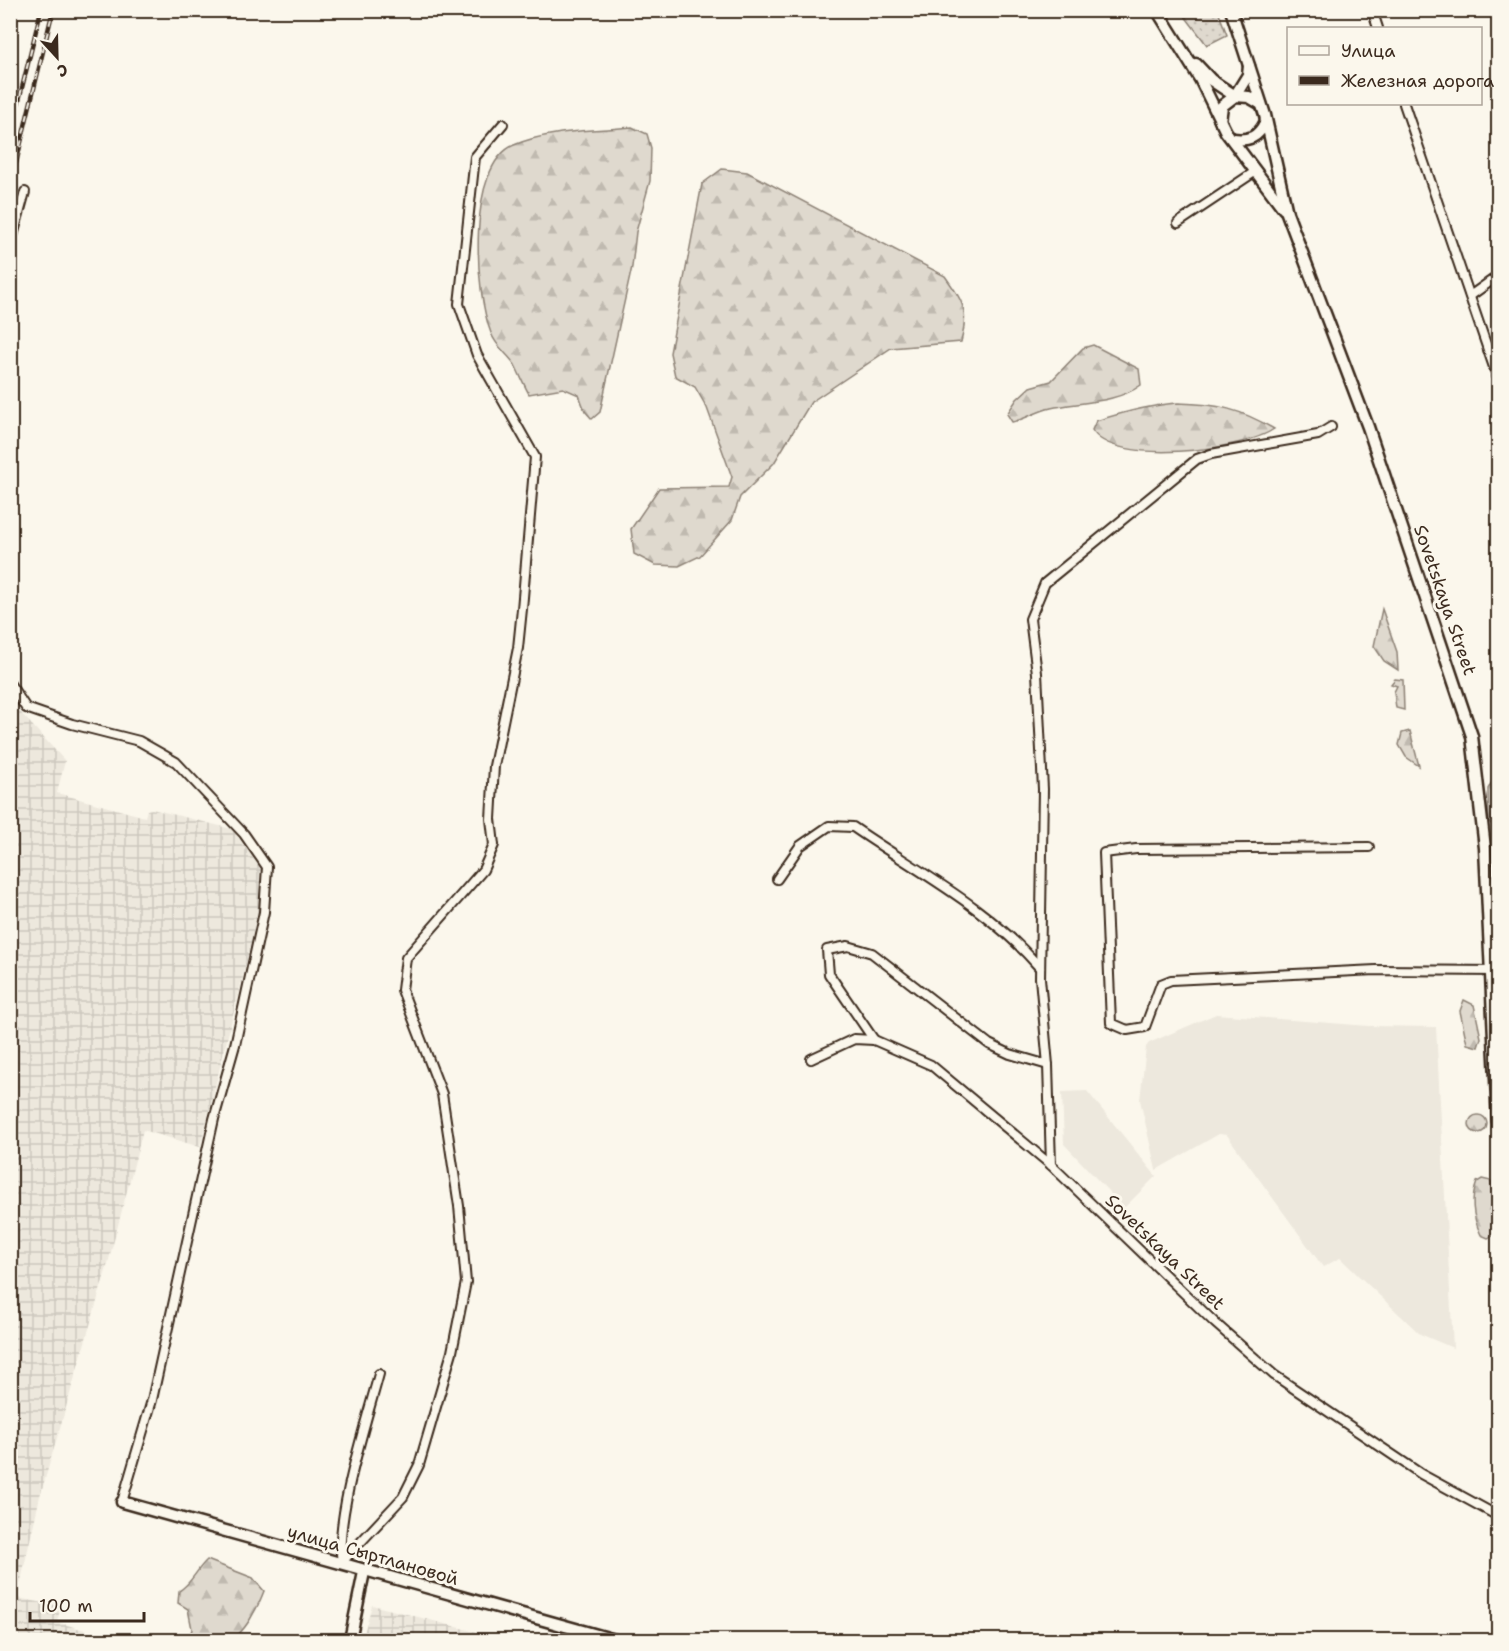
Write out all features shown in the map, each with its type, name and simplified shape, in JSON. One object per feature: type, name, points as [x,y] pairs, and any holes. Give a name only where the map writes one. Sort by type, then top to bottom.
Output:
[{"type":"main road","points":[[1157,10],[1177,40],[1211,80],[1235,96],[1249,97],[1261,104]]},
{"type":"main road","name":"Sovetskaya Street","points":[[1231,10],[1261,104],[1287,213],[1368,427],[1472,736],[1485,848],[1495,971],[1498,1122]]},
{"type":"main road","name":"Sovetskaya Street","points":[[1177,40],[1221,123],[1287,213]]},
{"type":"main road","points":[[1221,123],[1222,106],[1235,96],[1248,75],[1249,63]]},
{"type":"main road","points":[[1233,139],[1252,138],[1260,133],[1265,123]]},
{"type":"main road","name":"улица Сыртлановой","points":[[122,1502],[342,1562],[364,1572],[615,1641]]},
{"type":"main road","points":[[350,1641],[364,1572]]},
{"type":"street","points":[[1372,10],[1378,27]]},
{"type":"street","points":[[1404,105],[1498,379]]},
{"type":"street","points":[[342,1562],[404,1497],[419,1465],[452,1352],[466,1282],[459,1206],[442,1094],[402,990],[406,958],[483,870],[494,845],[491,819],[494,766],[518,648],[535,457],[477,355],[459,304],[475,158],[503,124]]},
{"type":"street","points":[[1178,223],[1256,171]]},
{"type":"street","points":[[10,247],[25,192]]},
{"type":"street","points":[[1470,296],[1498,276]]},
{"type":"street","points":[[1051,1165],[1048,1065],[1040,968],[1043,789],[1037,673],[1030,619],[1045,583],[1197,459],[1211,454],[1318,435],[1331,427]]},
{"type":"street","points":[[10,684],[26,708],[72,724],[139,741],[176,762],[244,834],[267,867],[264,912],[235,1045],[214,1119],[152,1400],[122,1502]]},
{"type":"street","points":[[777,879],[800,846],[829,826],[853,827],[980,911],[1015,939],[1040,968]]},
{"type":"street","points":[[1368,847],[1136,849],[1104,853],[1111,1023],[1127,1030],[1145,1027],[1161,984],[1171,980],[1376,970],[1495,971]]},
{"type":"street","points":[[874,1040],[829,974],[827,950],[848,945],[872,952],[989,1044],[1010,1054],[1048,1065]]},
{"type":"street","points":[[811,1059],[854,1040],[874,1040]]},
{"type":"street","name":"Sovetskaya Street","points":[[874,1040],[931,1065],[1051,1165],[1215,1323],[1274,1375],[1421,1474],[1498,1516]]},
{"type":"street","points":[[342,1562],[339,1545],[354,1472],[379,1374]]},
{"type":"shaded area","points":[[10,701],[65,761],[57,793],[145,817],[147,810],[152,809],[232,829],[261,869],[259,912],[200,1147],[143,1130],[107,1267],[40,1496],[17,1598],[61,1606],[57,1622],[118,1640],[11,1640]]},
{"type":"shaded area","points":[[1216,1014],[1369,1026],[1436,1027],[1453,1348],[1420,1334],[1340,1258],[1323,1267],[1227,1135],[1219,1134],[1156,1170],[1140,1100],[1146,1047],[1149,1043]]},
{"type":"shaded area","points":[[1087,1091],[1156,1176],[1124,1208],[1064,1144],[1062,1092]]},
{"type":"shaded area","points":[[372,1605],[503,1639],[503,1640],[362,1640]]},
{"type":"green space","points":[[1181,11],[1218,11],[1227,35],[1207,45]]},
{"type":"green space","points":[[632,127],[647,134],[651,148],[650,181],[636,232],[632,267],[600,412],[592,419],[585,411],[579,395],[563,388],[529,394],[515,365],[493,338],[485,314],[481,289],[478,232],[481,203],[488,177],[499,157],[514,145],[542,136]]},
{"type":"green space","points":[[722,169],[747,172],[945,276],[961,300],[965,322],[961,342],[891,348],[811,402],[774,463],[740,497],[732,520],[700,556],[679,566],[655,565],[634,554],[631,529],[659,488],[729,487],[732,477],[707,408],[695,387],[675,376],[670,353],[702,184]]},
{"type":"green space","points":[[1093,345],[1139,369],[1141,385],[1110,399],[1051,408],[1012,422],[1007,414],[1017,399],[1030,387],[1051,381],[1083,348]]},
{"type":"green space","points":[[1178,403],[1228,409],[1274,429],[1235,444],[1178,451],[1124,448],[1104,441],[1092,430],[1096,421],[1147,407]]},
{"type":"green space","points":[[1382,609],[1397,652],[1398,670],[1384,661],[1374,646]]},
{"type":"green space","points":[[1395,679],[1403,680],[1404,710],[1396,708],[1394,692],[1397,686],[1391,684]]},
{"type":"green space","points":[[1410,731],[1419,766],[1406,757],[1399,745],[1402,733]]},
{"type":"green space","points":[[1498,771],[1498,829],[1489,822],[1488,789]]},
{"type":"green space","points":[[1491,853],[1498,855],[1498,941]]},
{"type":"green space","points":[[1464,1000],[1474,1005],[1481,1038],[1478,1047],[1467,1044],[1460,1011]]},
{"type":"green space","points":[[1478,1115],[1484,1118],[1487,1124],[1484,1130],[1478,1133],[1472,1130],[1469,1124],[1472,1118]]},
{"type":"green space","points":[[1482,1179],[1491,1181],[1496,1225],[1493,1236],[1488,1238],[1481,1235],[1473,1209],[1477,1182]]},
{"type":"green space","points":[[207,1560],[253,1578],[264,1591],[245,1627],[234,1638],[228,1640],[214,1642],[189,1640],[192,1629],[188,1609],[178,1603],[179,1591]]},
{"type":"railway","points":[[10,137],[41,10]]},
{"type":"railway","points":[[10,188],[53,10]]}]
